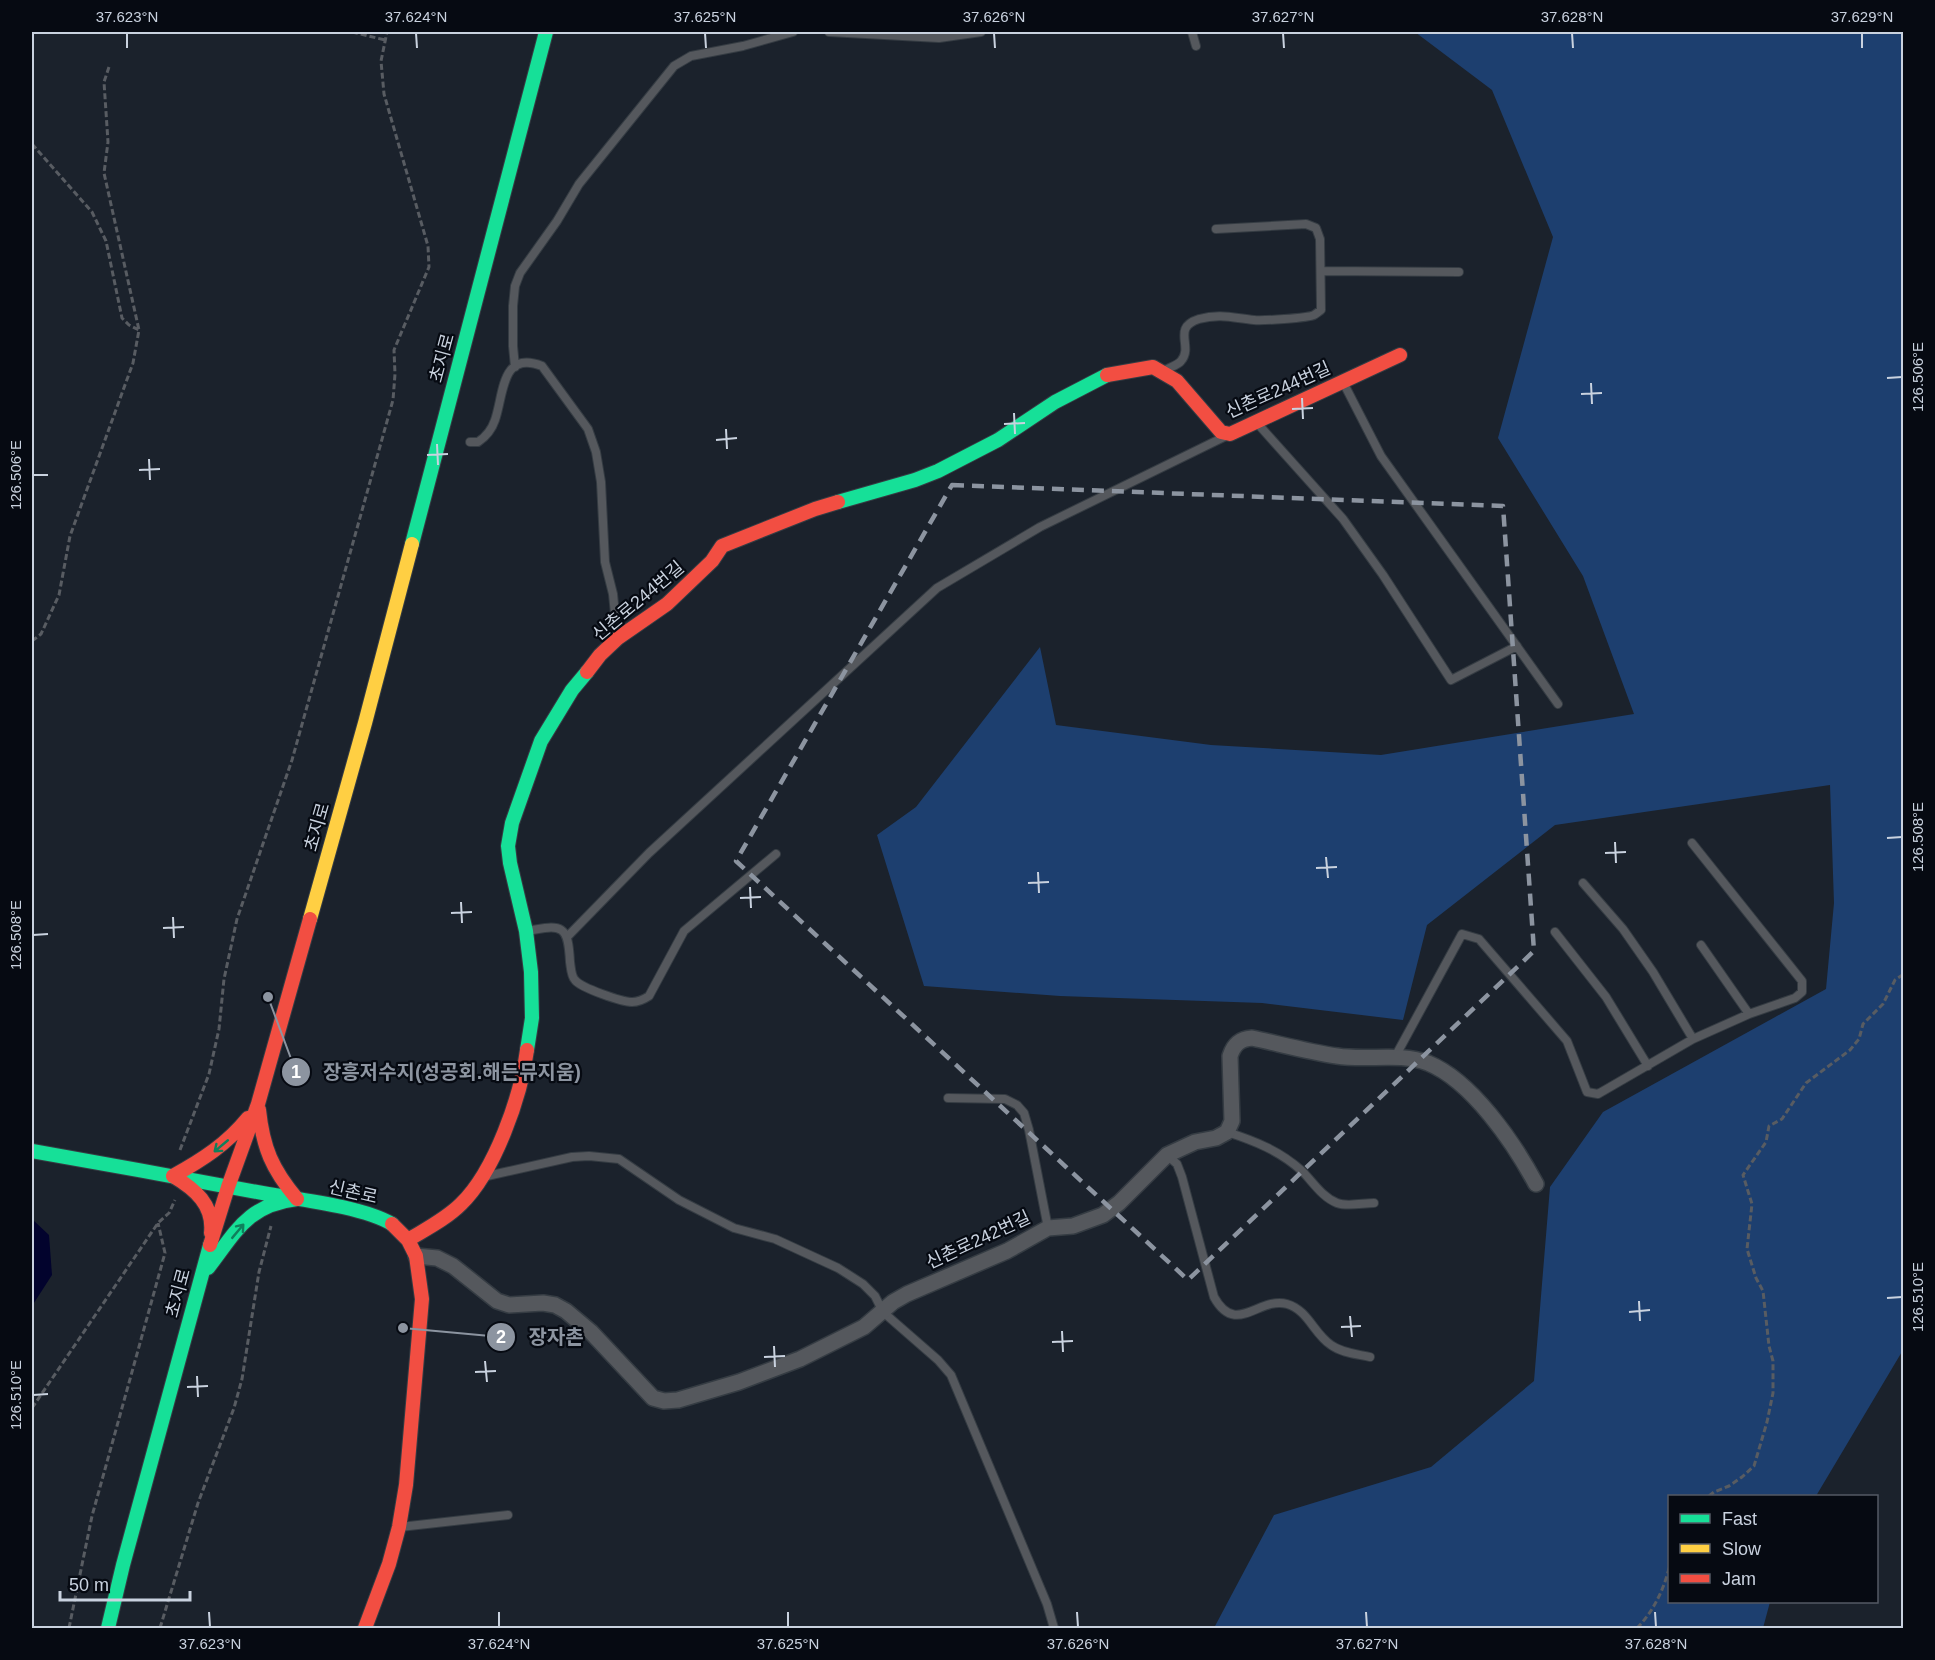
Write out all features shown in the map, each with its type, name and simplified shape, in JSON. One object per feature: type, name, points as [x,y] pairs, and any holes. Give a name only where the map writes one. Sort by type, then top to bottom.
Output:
[{"type":"street","name":"초지로","points":[[108,1629],[201,1276],[228,1187],[258,1104],[365,723],[546,32]]},
{"type":"street","name":"신촌로244번길","points":[[408,1240],[441,1220],[476,1188],[501,1140],[515,1101],[531,1035],[531,972],[526,931],[508,846],[516,808],[533,761],[552,721],[572,690],[600,655],[618,638],[667,604],[712,561],[722,546],[815,509],[915,480],[938,471],[998,440],[1055,402],[1103,376],[1120,371],[1153,367],[1177,381],[1221,432],[1230,434],[1400,355]]},
{"type":"street","points":[[1227,1132],[1232,1121],[1230,1056],[1233,1048],[1242,1039],[1252,1038],[1336,1056],[1364,1059],[1395,1057],[1412,1059],[1429,1064],[1447,1074],[1491,1116],[1522,1157],[1536,1184]]},
{"type":"street","points":[[173,1176],[222,1147],[258,1104]]},
{"type":"street","points":[[258,1104],[261,1135],[269,1161],[278,1177],[297,1198]]},
{"type":"street","name":"신촌로242번길","points":[[416,1256],[437,1258],[453,1266],[497,1301],[508,1305],[543,1303],[555,1305],[566,1311],[591,1332],[653,1398],[664,1401],[678,1400],[739,1382],[801,1359],[864,1327],[893,1302],[907,1294],[1007,1251],[1048,1228],[1073,1226],[1103,1215],[1119,1203],[1167,1155],[1195,1142],[1216,1138],[1227,1132]]},
{"type":"street","name":"신촌로","points":[[32,1151],[297,1198],[382,1218],[396,1226],[408,1240],[416,1256],[422,1299],[412,1431],[399,1527],[389,1563],[365,1629]]},
{"type":"street","points":[[173,1176],[192,1186],[206,1203],[213,1226],[201,1276]]},
{"type":"street","points":[[201,1276],[247,1220],[263,1207],[297,1198]]},
{"type":"lane","points":[[515,367],[513,306],[515,286],[520,273],[557,221],[579,184],[666,75],[681,60],[691,56],[743,46],[793,32]]},
{"type":"lane","points":[[829,32],[939,39],[981,32]]},
{"type":"lane","points":[[1192,32],[1196,46]]},
{"type":"lane","points":[[1161,372],[1180,363],[1185,355],[1183,335],[1187,325],[1198,319],[1215,316],[1234,316],[1255,320],[1313,316],[1321,310],[1320,239],[1316,228],[1306,224],[1216,229]]},
{"type":"lane","points":[[1322,272],[1459,272]]},
{"type":"lane","points":[[470,442],[478,442],[491,430],[508,372],[522,363],[542,366],[588,429],[599,468],[605,562],[613,594],[618,638]]},
{"type":"lane","points":[[1342,381],[1382,456],[1558,704]]},
{"type":"lane","points":[[1257,423],[1342,519],[1383,575],[1451,680],[1517,646]]},
{"type":"lane","points":[[567,936],[649,853],[937,588],[1040,527],[1230,434]]},
{"type":"lane","points":[[1395,1057],[1462,934],[1479,939],[1567,1041],[1587,1092],[1598,1094],[1693,1039],[1749,1014],[1795,998],[1802,992],[1802,981],[1692,843]]},
{"type":"lane","points":[[526,931],[551,926],[561,928],[567,936],[571,970],[575,980],[586,987],[629,1002],[641,1001],[649,996],[684,931],[776,854]]},
{"type":"lane","points":[[1583,883],[1623,929],[1653,972],[1693,1039]]},
{"type":"lane","points":[[1555,932],[1606,998],[1648,1066]]},
{"type":"lane","points":[[1701,945],[1749,1014]]},
{"type":"lane","points":[[948,1098],[1005,1099],[1017,1105],[1024,1113],[1048,1228]]},
{"type":"lane","points":[[1227,1132],[1259,1142],[1282,1155],[1326,1197],[1339,1204],[1374,1203]]},
{"type":"lane","points":[[1167,1155],[1177,1164],[1182,1178],[1214,1297],[1220,1309],[1230,1314],[1240,1315],[1274,1304],[1286,1304],[1300,1310],[1328,1344],[1341,1351],[1370,1357]]},
{"type":"lane","points":[[482,1177],[572,1156],[619,1159],[679,1200],[734,1228],[775,1239],[838,1268],[863,1284],[875,1296],[883,1312],[938,1360],[951,1375],[1047,1604],[1054,1629]]},
{"type":"lane","points":[[399,1527],[508,1515]]},
{"type":"path","points":[[352,32],[385,40]]},
{"type":"path","points":[[32,1408],[158,1223],[169,1213],[175,1199],[173,1176],[183,1137],[209,1074],[219,1029],[224,979],[237,919],[292,760],[393,400],[394,350],[429,267],[428,246],[384,94],[381,61],[387,32]]},
{"type":"path","points":[[32,641],[40,634],[59,595],[70,536],[133,363],[139,330],[104,173],[108,142],[104,82],[109,67]]},
{"type":"path","points":[[32,144],[92,212],[106,241],[122,318],[129,326],[139,330]]},
{"type":"path","points":[[1711,1495],[1729,1486],[1754,1466],[1773,1394],[1773,1361],[1769,1346],[1763,1291],[1756,1278],[1747,1249],[1752,1204],[1743,1175],[1766,1142],[1769,1126],[1782,1119],[1806,1083],[1850,1050],[1859,1039],[1863,1024],[1883,1004],[1895,981],[1904,974]]},
{"type":"path","points":[[160,1629],[198,1503],[234,1408],[242,1379],[259,1272],[269,1231],[281,1201]]},
{"type":"path","points":[[69,1629],[92,1516],[165,1253],[158,1223]]},
{"type":"path","points":[[1637,1629],[1644,1621],[1665,1583],[1668,1572]]},
{"type":"highlighted area","points":[[952,485],[1503,506],[1534,951],[1188,1280],[736,861]]},
{"type":"shaded area","points":[[1415,32],[1903,32],[1903,1350],[1817,1495],[1668,1495],[1668,1603],[1770,1603],[1763,1628],[1214,1628],[1274,1515],[1431,1467],[1534,1381],[1550,1187],[1603,1112],[1826,989],[1834,903],[1830,785],[1555,825],[1427,925],[1403,1020],[1262,1003],[1060,996],[924,986],[877,835],[916,807],[1040,647],[1056,725],[1211,745],[1381,755],[1634,714],[1583,576],[1498,438],[1553,237],[1492,90]]},
{"type":"shaded area","points":[[32,1219],[49,1235],[52,1275],[32,1306]]},
{"type":"traffic: fast","points":[[412,544],[546,32]]},
{"type":"traffic: fast","points":[[838,502],[938,471],[998,440],[1055,402],[1107,375]]},
{"type":"traffic: fast","points":[[527,1050],[532,1018],[531,972],[526,931],[508,846],[512,823],[541,741],[572,690],[587,672]]},
{"type":"traffic: fast","points":[[32,1151],[332,1205],[365,1213],[392,1224]]},
{"type":"traffic: fast","points":[[208,1268],[235,1232],[254,1214],[280,1202],[297,1199]]},
{"type":"traffic: fast","points":[[108,1628],[210,1245]]},
{"type":"traffic: slow","points":[[310,919],[412,544]]},
{"type":"traffic: jam","points":[[1107,375],[1153,367],[1177,381],[1221,432],[1230,434],[1400,355]]},
{"type":"traffic: jam","points":[[587,672],[600,655],[618,638],[667,604],[712,561],[722,546],[838,502]]},
{"type":"traffic: jam","points":[[210,1245],[258,1104],[310,919]]},
{"type":"traffic: jam","points":[[408,1240],[436,1224],[461,1204],[485,1172],[512,1110],[527,1050]]},
{"type":"traffic: jam","points":[[259,1110],[263,1136],[270,1158],[281,1178],[297,1199]]},
{"type":"traffic: jam","points":[[173,1176],[214,1151],[248,1118]]},
{"type":"traffic: jam","points":[[173,1176],[189,1186],[206,1206],[211,1223],[211,1233]]},
{"type":"traffic: jam","points":[[365,1628],[389,1564],[399,1527],[406,1485],[422,1299],[416,1256],[408,1240],[392,1224]]},
{"type":"place","name":"장흥저수지(성공회.해든뮤지움)","points":[[268,997]]},
{"type":"place","name":"장자촌","points":[[403,1328]]}]
